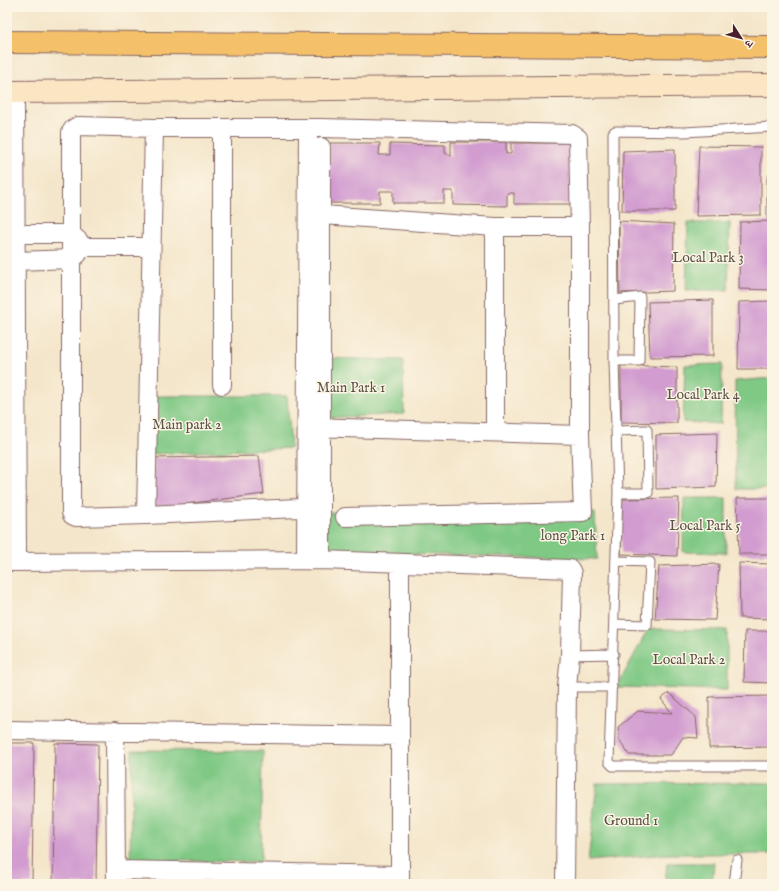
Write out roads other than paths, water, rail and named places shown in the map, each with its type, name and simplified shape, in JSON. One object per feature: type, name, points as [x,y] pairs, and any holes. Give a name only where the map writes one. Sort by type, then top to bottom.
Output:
[{"type":"main road","points":[[7,42],[772,47]]},
{"type":"street","points":[[565,884],[567,687],[570,655],[572,573],[570,569],[313,560],[12,562],[16,234],[11,92],[772,85]]},
{"type":"street","points":[[313,508],[146,515],[76,517],[72,515],[74,247],[71,132],[73,128],[78,126],[154,128],[315,128],[572,134],[578,138],[580,227],[580,435],[583,512],[345,517]]},
{"type":"street","points":[[146,515],[154,128]]},
{"type":"street","points":[[222,128],[222,384]]},
{"type":"street","points":[[313,560],[315,128]]},
{"type":"street","points":[[314,214],[495,227],[580,227]]},
{"type":"street","points":[[495,227],[495,432]]},
{"type":"street","points":[[16,234],[74,247],[151,248]]},
{"type":"street","points":[[16,261],[74,247]]},
{"type":"street","points":[[314,427],[580,435]]},
{"type":"street","points":[[115,731],[116,877],[400,879],[400,563]]},
{"type":"street","points":[[7,730],[400,736]]},
{"type":"lane","points":[[772,126],[684,132],[614,131],[614,361],[618,492],[614,654],[609,760],[611,765],[772,766]]},
{"type":"lane","points":[[772,179],[772,216]]},
{"type":"lane","points":[[614,300],[640,297],[639,361],[614,361]]},
{"type":"lane","points":[[617,431],[648,430],[648,493],[618,492]]},
{"type":"lane","points":[[614,624],[647,625],[650,562],[617,561]]},
{"type":"lane","points":[[570,655],[614,654]]},
{"type":"lane","points":[[567,687],[612,687]]},
{"type":"lane","points":[[734,884],[738,860]]},
{"type":"park label","name":"Local Park 3","points":[[708,257]]},
{"type":"park label","name":"Main Park 1","points":[[351,387]]},
{"type":"park label","name":"Local Park 4","points":[[703,394]]},
{"type":"park label","name":"Main park 2","points":[[187,424]]},
{"type":"park label","name":"Local Park 5","points":[[705,525]]},
{"type":"park label","name":"long Park 1","points":[[573,535]]},
{"type":"park label","name":"Local Park 2","points":[[689,659]]},
{"type":"park label","name":"Ground 1","points":[[631,820]]}]
